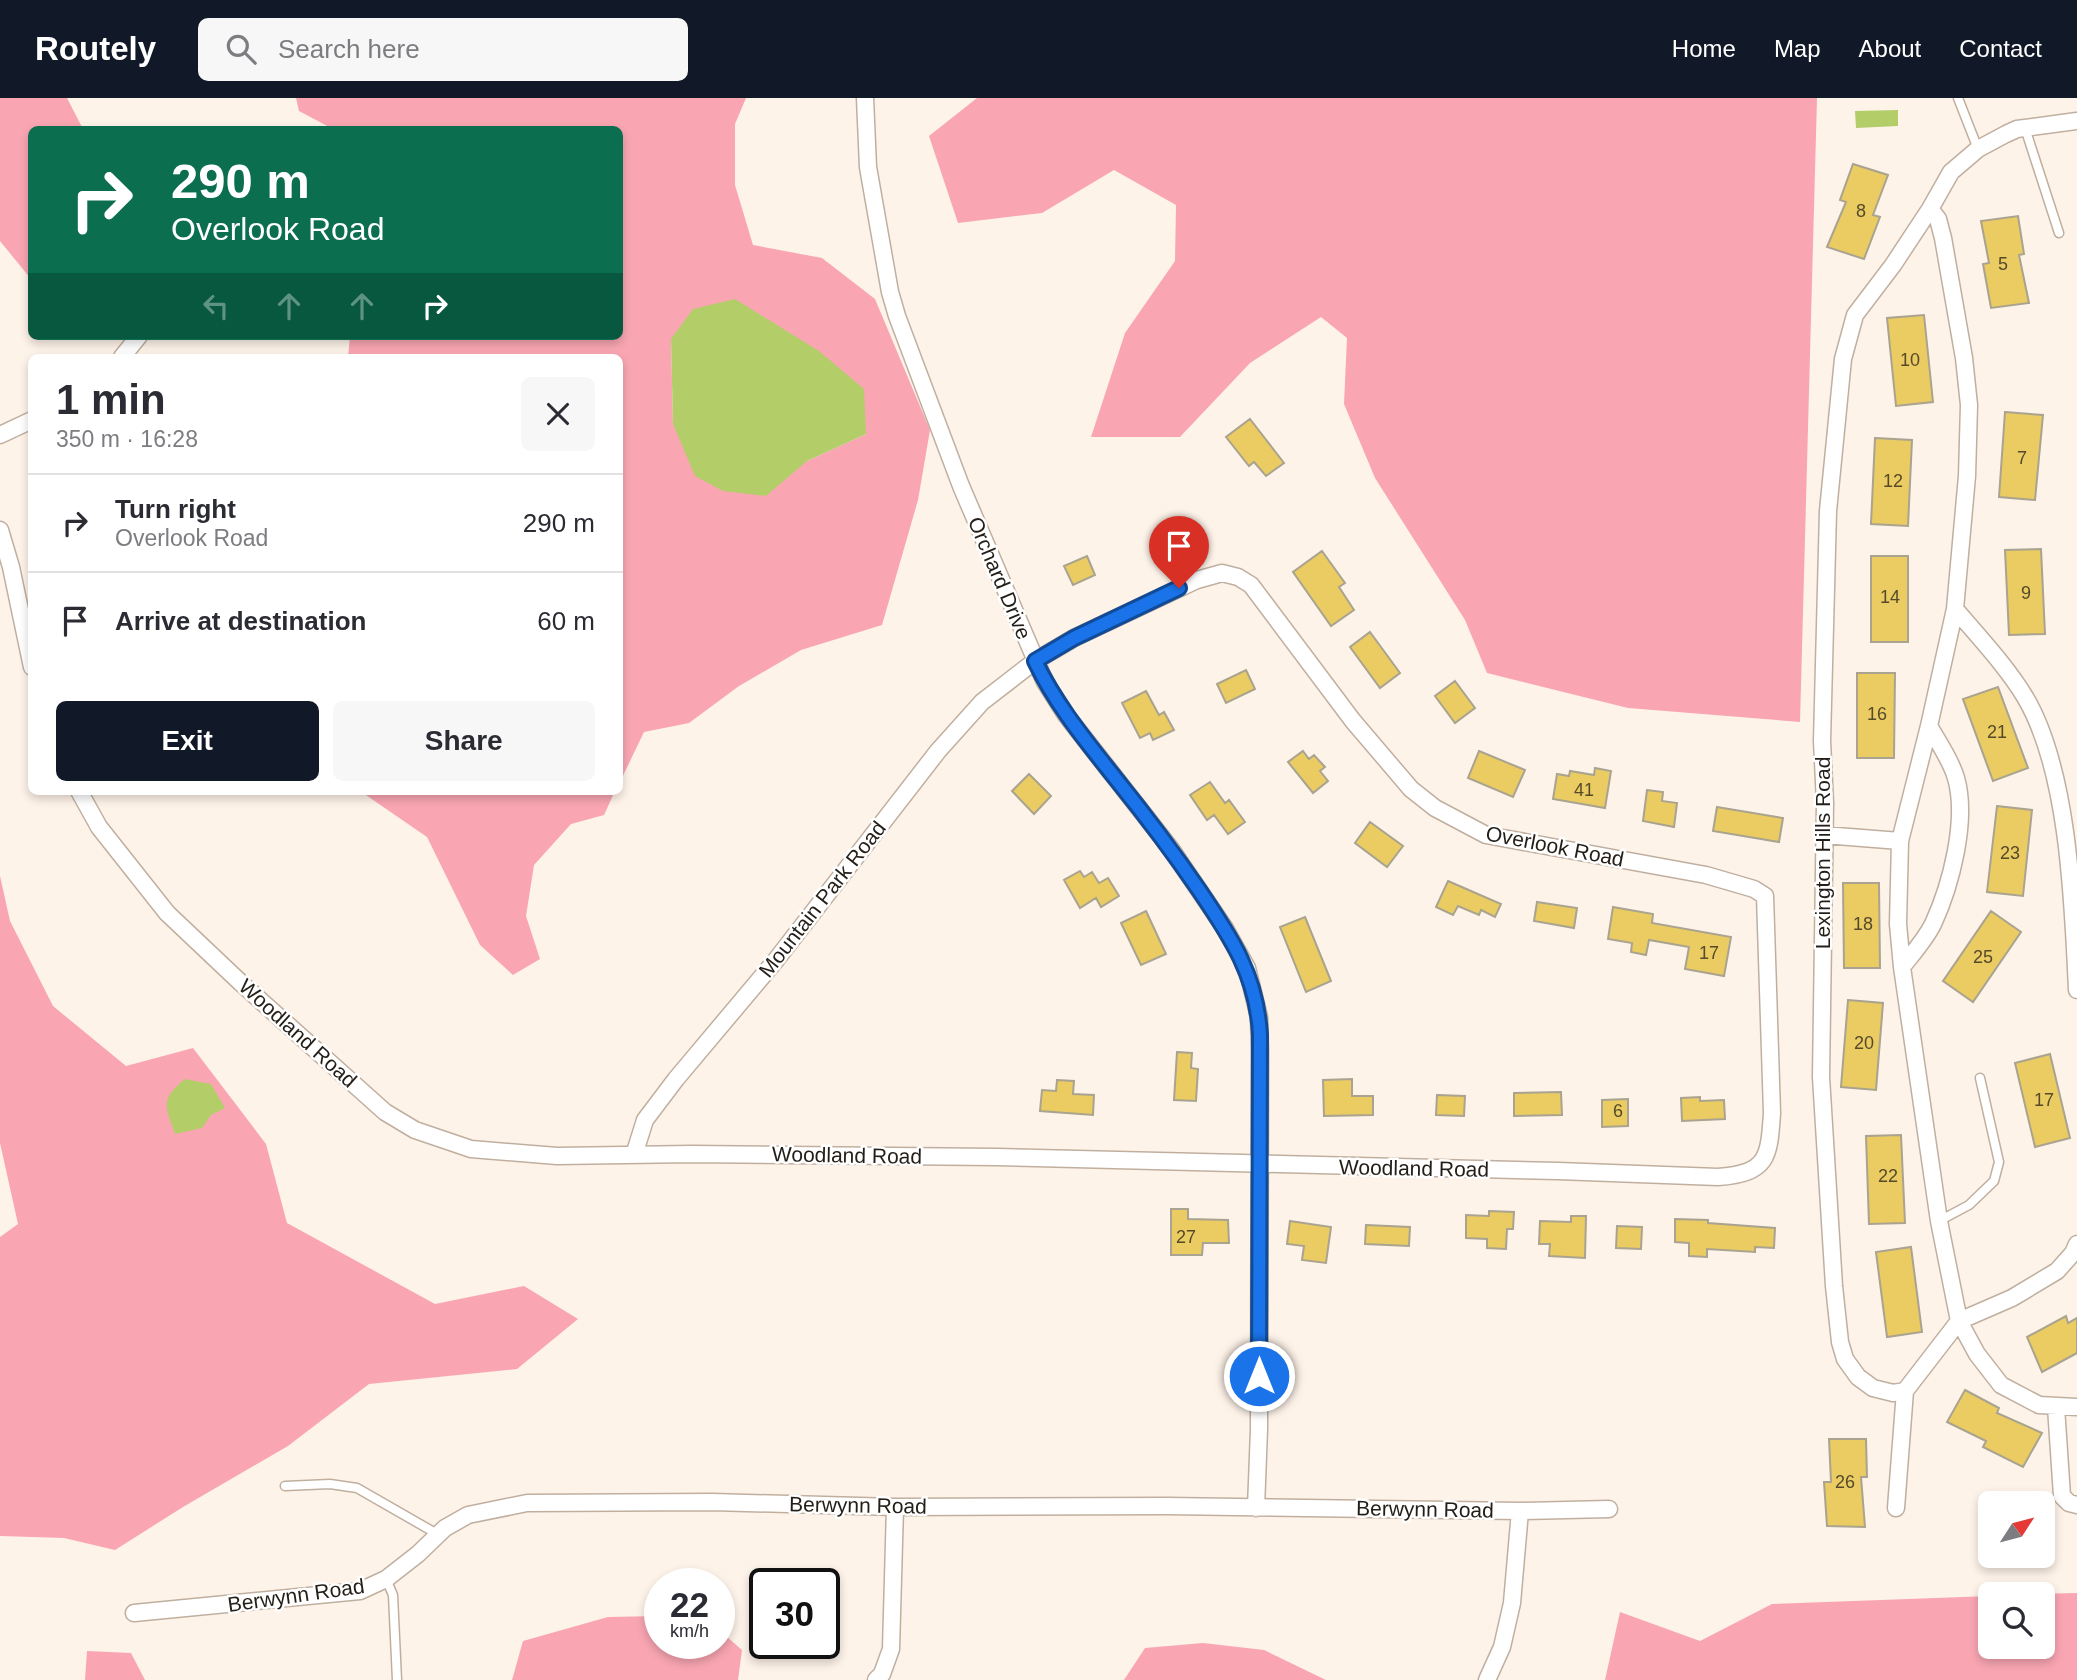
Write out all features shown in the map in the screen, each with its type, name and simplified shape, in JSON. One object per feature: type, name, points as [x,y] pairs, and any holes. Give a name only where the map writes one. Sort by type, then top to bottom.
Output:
[{"type":"street","name":"Orchard Drive","points":[[865,98],[867,167],[897,316],[961,486],[1035,661],[1066,715],[1171,849],[1224,927],[1247,968],[1259,1017],[1261,1165],[1256,1508]]},
{"type":"street","name":"Lexington Hills Road","points":[[1905,1391],[1893,1393],[1873,1388],[1858,1377],[1844,1359],[1840,1342],[1821,1077],[1824,835],[1822,741],[1828,510],[1843,359],[1855,315],[1893,265],[1951,172],[1978,149],[2006,134],[2025,128],[2077,121]]},
{"type":"street","points":[[1930,209],[1938,219],[1943,238],[1965,358],[1969,405],[1968,476],[1955,610],[1900,841],[1898,924],[1902,967],[1939,1221],[1959,1321],[1977,1354],[2001,1385],[2039,1405],[2077,1407]]},
{"type":"street","points":[[124,354],[136,340]]},
{"type":"street","points":[[0,435],[28,422]]},
{"type":"street","points":[[0,530],[11,567],[28,648]]},
{"type":"street","name":"Overlook Road","points":[[1035,661],[1074,638],[1197,580],[1222,573],[1238,577],[1251,585],[1361,731],[1411,789],[1436,808],[1486,835],[1706,875],[1754,889],[1765,896],[1772,1112],[1770,1146],[1761,1164]]},
{"type":"street","points":[[1955,610],[1979,636],[2025,696],[2043,735],[2063,819],[2077,990]]},
{"type":"street","name":"Mountain Park Road","points":[[634,1155],[645,1120],[776,960],[939,751],[982,702],[1035,661]]},
{"type":"street","points":[[1902,967],[1932,925],[1944,896],[1958,835],[1961,807],[1955,776],[1929,726]]},
{"type":"street","name":"Woodland Road","points":[[81,795],[99,827],[167,913],[242,983],[385,1112],[415,1130],[471,1149],[557,1156],[996,1157],[1718,1177],[1743,1175],[1761,1164]]},
{"type":"street","points":[[1824,835],[1900,841]]},
{"type":"street","points":[[1896,1508],[1905,1391],[1959,1321],[2012,1298],[2057,1271],[2073,1253],[2077,1244]]},
{"type":"street","points":[[2056,1407],[2063,1496],[2069,1503],[2077,1505]]},
{"type":"street","name":"Berwynn Road","points":[[134,1613],[360,1591],[386,1579],[439,1535],[468,1516],[527,1503],[712,1502],[895,1507],[1167,1506],[1520,1511],[1609,1509]]},
{"type":"street","points":[[876,1680],[882,1674],[891,1649],[895,1507]]},
{"type":"street","points":[[1487,1680],[1502,1647],[1512,1603],[1520,1511]]},
{"type":"lane","points":[[1958,98],[1978,149]]},
{"type":"lane","points":[[2025,128],[2059,233]]},
{"type":"lane","points":[[1939,1221],[1969,1205],[1994,1181],[1999,1162],[1980,1078]]},
{"type":"lane","points":[[285,1486],[330,1484],[357,1488],[439,1535]]},
{"type":"lane","points":[[386,1579],[393,1595],[397,1680]]},
{"type":"shaded area","points":[[0,98],[67,98],[81,126],[28,126],[28,275],[0,241]]},
{"type":"shaded area","points":[[296,98],[746,98],[735,124],[735,185],[753,245],[822,258],[875,299],[930,430],[918,500],[882,625],[801,650],[739,686],[689,723],[644,732],[623,776],[623,354],[348,354],[350,340],[623,340],[623,126],[327,126],[299,111]],"holes":[[[671,339],[866,434],[807,461],[673,424]]]},
{"type":"shaded area","points":[[977,98],[1817,98],[1800,722],[1628,708],[1487,673],[1465,620],[1375,478],[1344,404],[1347,338],[1321,317],[1250,363],[1180,437],[1091,437],[1125,333],[1175,261],[1176,205],[1114,170],[1042,213],[958,223],[929,136]]},
{"type":"shaded area","points":[[1898,110],[1898,126],[1856,128],[1855,111]]},
{"type":"shaded area","points":[[735,299],[819,351],[864,389],[866,434],[807,461],[766,496],[723,491],[695,476],[673,424],[671,339],[693,309]]},
{"type":"shaded area","points":[[366,795],[613,795],[604,815],[571,824],[534,865],[526,916],[540,959],[513,975],[480,945],[427,837]]},
{"type":"shaded area","points":[[0,876],[10,921],[53,1006],[126,1066],[193,1048],[266,1144],[287,1223],[435,1304],[524,1286],[578,1319],[517,1369],[369,1384],[288,1446],[115,1550],[64,1538],[0,1536],[0,1237],[18,1224],[0,1143]]},
{"type":"shaded area","points":[[185,1079],[211,1084],[225,1108],[211,1115],[202,1128],[175,1134],[167,1110],[168,1098]]},
{"type":"shaded area","points":[[2055,1593],[2077,1593],[2077,1680],[1605,1680],[1620,1612],[1700,1641],[1772,1604],[1978,1596],[1978,1659],[2055,1659]]},
{"type":"shaded area","points":[[644,1616],[644,1659],[735,1659],[735,1644],[742,1650],[738,1680],[512,1680],[523,1641],[608,1617]]},
{"type":"shaded area","points":[[1203,1643],[1264,1650],[1326,1680],[1124,1680],[1145,1648]]},
{"type":"shaded area","points":[[87,1651],[131,1653],[145,1680],[85,1680]]},
{"type":"building","points":[[1853,164],[1888,175],[1873,215],[1880,217],[1864,259],[1827,247],[1846,202],[1840,200]]},
{"type":"building","points":[[2018,216],[2024,254],[2019,255],[2029,303],[1991,308],[1983,264],[1989,263],[1981,221]]},
{"type":"building","points":[[1924,315],[1933,402],[1896,406],[1887,318]]},
{"type":"building","points":[[2005,412],[2043,415],[2035,500],[1999,497]]},
{"type":"building","points":[[1250,419],[1284,463],[1266,476],[1254,462],[1249,466],[1226,437]]},
{"type":"building","points":[[1875,438],[1912,440],[1908,526],[1871,524]]},
{"type":"building","points":[[2041,549],[2045,634],[2009,635],[2005,550]]},
{"type":"building","points":[[1322,551],[1345,583],[1339,587],[1354,610],[1331,626],[1293,572]]},
{"type":"building","points":[[1087,556],[1095,575],[1073,585],[1064,566]]},
{"type":"building","points":[[1871,556],[1908,556],[1908,642],[1871,642]]},
{"type":"building","points":[[1370,632],[1400,673],[1380,688],[1350,647]]},
{"type":"building","points":[[1246,670],[1255,689],[1226,703],[1217,684]]},
{"type":"building","points":[[1857,673],[1895,673],[1894,758],[1857,758]]},
{"type":"building","points":[[1455,681],[1475,708],[1455,723],[1435,696]]},
{"type":"building","points":[[1998,687],[2028,768],[1993,781],[1963,699]]},
{"type":"building","points":[[1146,691],[1159,715],[1164,712],[1174,730],[1153,740],[1150,733],[1140,738],[1122,703]]},
{"type":"building","points":[[1303,751],[1309,759],[1314,755],[1325,767],[1320,771],[1328,781],[1313,793],[1288,762]]},
{"type":"building","points":[[1479,751],[1525,770],[1513,797],[1468,778]]},
{"type":"building","points":[[1595,768],[1611,771],[1605,808],[1553,799],[1557,774],[1569,776],[1570,771],[1594,775]]},
{"type":"building","points":[[1029,774],[1051,796],[1034,814],[1012,791]]},
{"type":"building","points":[[1210,782],[1225,803],[1229,800],[1245,822],[1228,834],[1214,815],[1207,820],[1190,795]]},
{"type":"building","points":[[1647,790],[1663,792],[1662,801],[1677,803],[1674,827],[1643,821]]},
{"type":"building","points":[[1997,806],[2032,810],[2023,896],[1987,892]]},
{"type":"building","points":[[1717,807],[1783,818],[1779,842],[1713,831]]},
{"type":"building","points":[[1370,822],[1403,846],[1387,867],[1355,843]]},
{"type":"building","points":[[1080,871],[1084,877],[1092,872],[1099,883],[1108,878],[1119,896],[1101,907],[1096,898],[1080,908],[1064,880]]},
{"type":"building","points":[[1448,881],[1501,904],[1495,917],[1481,910],[1479,915],[1458,906],[1453,915],[1436,907]]},
{"type":"building","points":[[1843,883],[1879,883],[1880,968],[1844,968]]},
{"type":"building","points":[[1537,902],[1577,908],[1574,928],[1534,921]]},
{"type":"building","points":[[1613,907],[1653,914],[1652,923],[1731,937],[1724,976],[1685,969],[1689,947],[1649,940],[1646,955],[1631,952],[1632,943],[1608,939]]},
{"type":"building","points":[[1146,911],[1166,954],[1141,965],[1121,923]]},
{"type":"building","points":[[1991,911],[2021,932],[1973,1002],[1943,981]]},
{"type":"building","points":[[1305,917],[1331,981],[1306,992],[1280,927]]},
{"type":"building","points":[[1848,1000],[1883,1003],[1876,1090],[1841,1087]]},
{"type":"building","points":[[1177,1052],[1192,1053],[1191,1068],[1198,1069],[1196,1101],[1174,1100]]},
{"type":"building","points":[[2050,1054],[2070,1138],[2035,1147],[2015,1063]]},
{"type":"building","points":[[1352,1079],[1352,1096],[1373,1096],[1373,1115],[1324,1116],[1323,1080]]},
{"type":"building","points":[[1057,1080],[1074,1081],[1073,1094],[1094,1095],[1093,1115],[1040,1111],[1042,1090],[1056,1091]]},
{"type":"building","points":[[1561,1092],[1562,1115],[1514,1116],[1514,1093]]},
{"type":"building","points":[[1437,1095],[1465,1096],[1464,1116],[1436,1115]]},
{"type":"building","points":[[1700,1097],[1700,1101],[1724,1100],[1725,1119],[1682,1121],[1681,1098]]},
{"type":"building","points":[[1628,1099],[1628,1126],[1602,1127],[1602,1100]]},
{"type":"building","points":[[1901,1135],[1905,1223],[1869,1224],[1866,1136]]},
{"type":"building","points":[[1171,1209],[1188,1209],[1188,1219],[1228,1220],[1229,1243],[1203,1243],[1202,1255],[1171,1255]]},
{"type":"building","points":[[1489,1211],[1514,1212],[1513,1229],[1507,1229],[1506,1249],[1487,1248],[1487,1239],[1466,1238],[1466,1215],[1489,1216]]},
{"type":"building","points":[[1571,1216],[1586,1216],[1585,1258],[1549,1256],[1550,1244],[1539,1244],[1540,1221],[1571,1222]]},
{"type":"building","points":[[1675,1219],[1775,1228],[1774,1248],[1755,1247],[1755,1252],[1707,1249],[1707,1257],[1689,1256],[1689,1243],[1675,1242]]},
{"type":"building","points":[[1290,1221],[1331,1227],[1326,1263],[1302,1260],[1304,1246],[1287,1244]]},
{"type":"building","points":[[1366,1225],[1410,1227],[1409,1246],[1365,1244]]},
{"type":"building","points":[[1617,1226],[1642,1227],[1641,1249],[1616,1248]]},
{"type":"building","points":[[1911,1247],[1922,1332],[1887,1337],[1876,1252]]},
{"type":"building","points":[[2066,1316],[2068,1323],[2077,1318],[2077,1353],[2042,1372],[2027,1337]]},
{"type":"building","points":[[1965,1390],[1999,1408],[1997,1413],[2042,1433],[2023,1467],[1983,1447],[1986,1441],[1947,1422]]},
{"type":"building","points":[[1829,1439],[1866,1439],[1867,1477],[1861,1477],[1865,1527],[1827,1526],[1824,1482],[1831,1482]]},
{"type":"route","points":[[1179,588],[1074,638],[1035,661],[1066,715],[1171,849],[1224,927],[1247,968],[1259,1017],[1260,1035],[1259,1376]]}]
